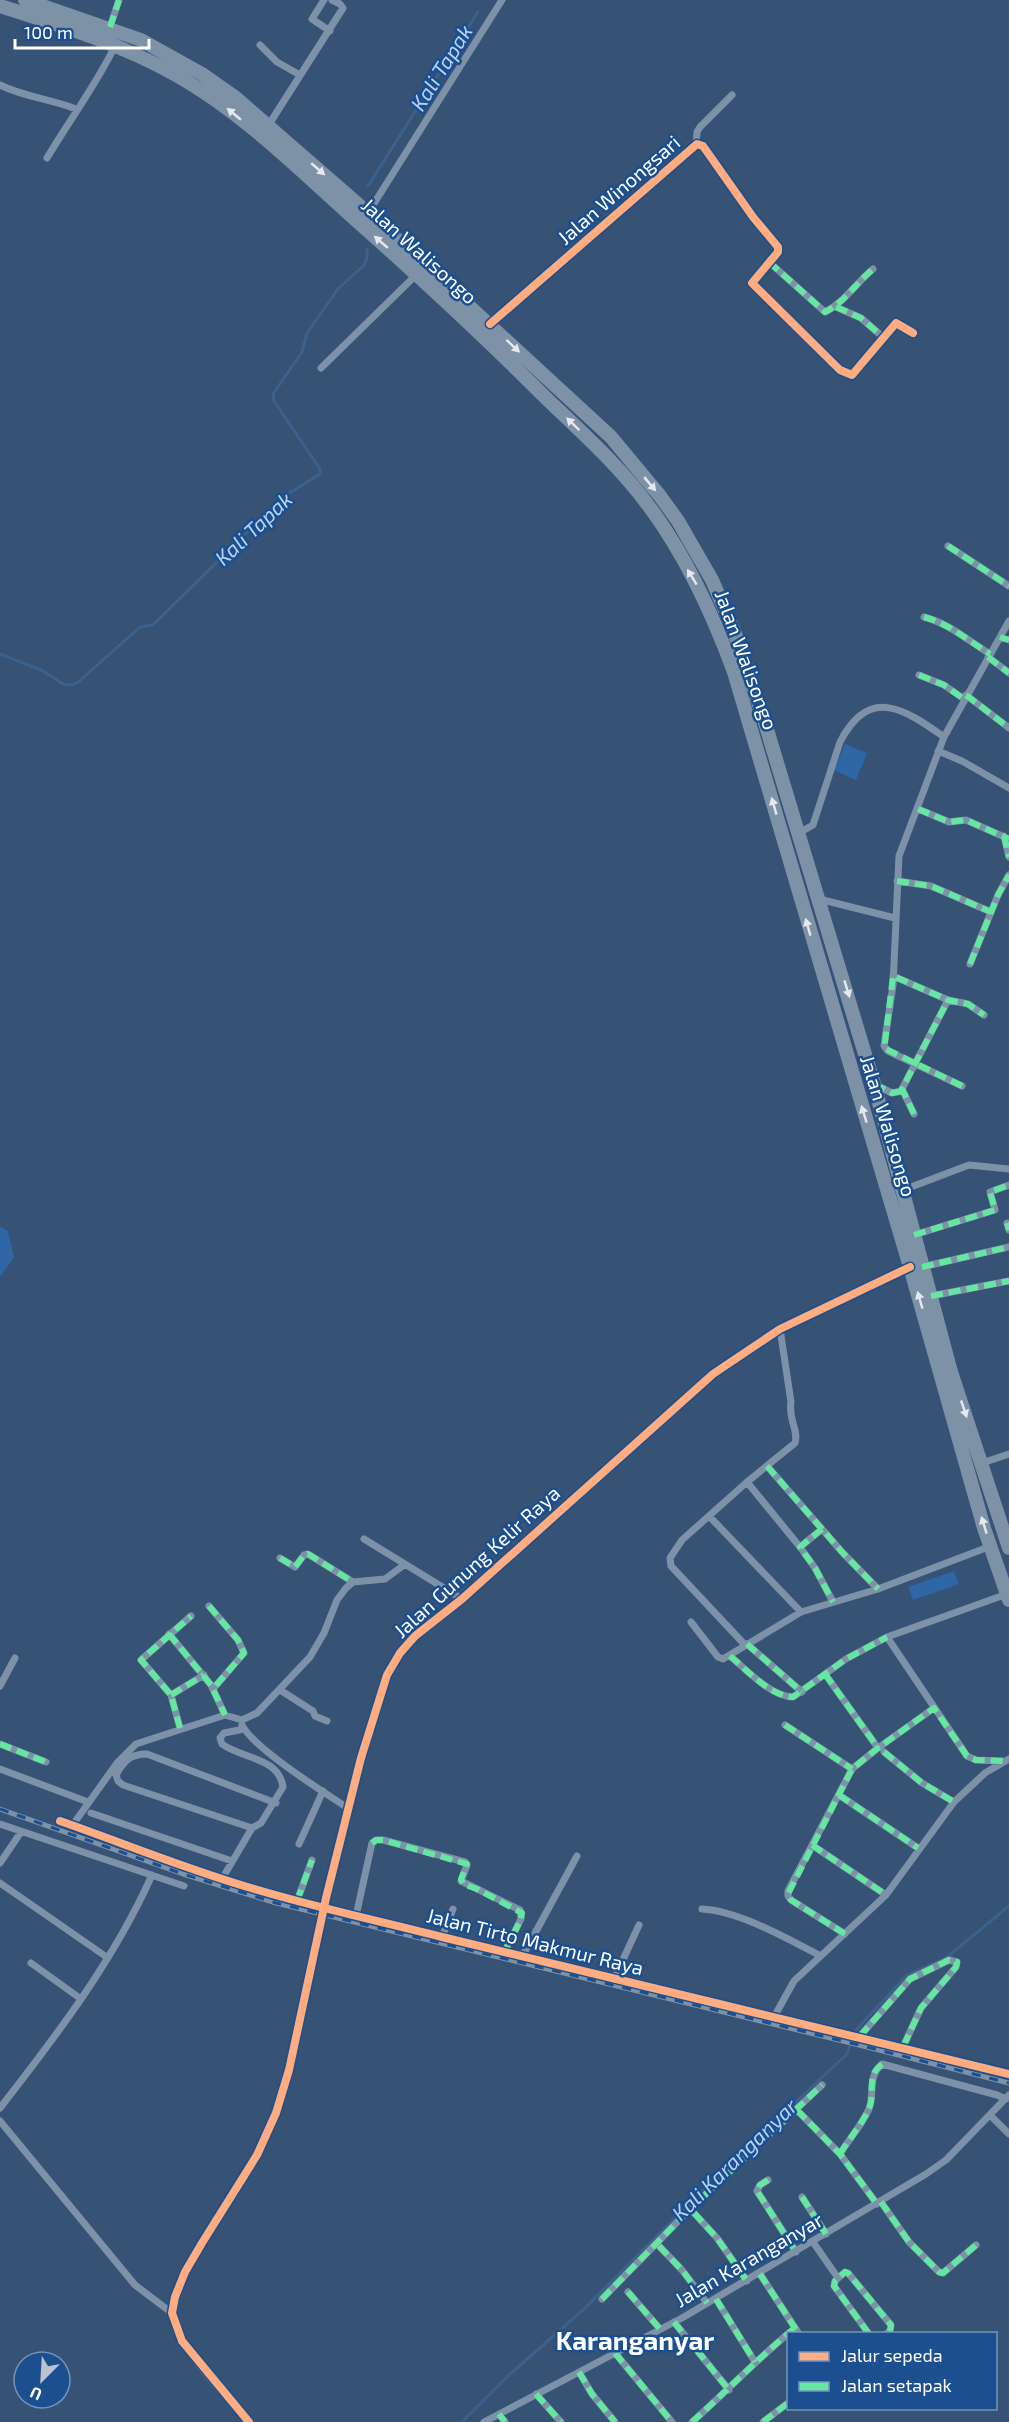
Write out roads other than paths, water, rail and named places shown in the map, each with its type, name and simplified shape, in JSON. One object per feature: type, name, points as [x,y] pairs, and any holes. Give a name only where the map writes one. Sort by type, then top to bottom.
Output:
[{"type":"highway","name":"Jalan Walisongo","points":[[25,0],[110,27],[141,40],[202,74],[236,98],[368,213],[611,437],[678,521],[712,580],[734,631],[762,713],[874,1084],[914,1235],[916,1267],[931,1296],[951,1372],[1009,1548]]},
{"type":"highway","name":"Jalan Walisongo","points":[[0,6],[134,53],[177,75],[221,103],[417,274],[613,463],[651,509],[697,584],[723,642],[738,683],[916,1267],[991,1546],[1008,1597]]},
{"type":"street","points":[[110,27],[119,0]]},
{"type":"street","points":[[324,0],[312,19],[330,31]]},
{"type":"street","points":[[268,126],[343,8],[332,0]]},
{"type":"street","points":[[368,213],[502,0]]},
{"type":"street","points":[[260,45],[277,62],[300,75]]},
{"type":"street","points":[[47,158],[91,88],[114,46]]},
{"type":"street","points":[[0,85],[32,98],[54,101],[76,109]]},
{"type":"street","points":[[696,144],[697,132],[732,95]]},
{"type":"street","name":"Jalan Winongsari","points":[[490,324],[696,144],[703,146],[753,218],[778,248],[778,252],[769,262]]},
{"type":"street","points":[[873,269],[856,283],[836,307],[823,311],[769,262],[752,283],[840,370],[852,375],[896,323],[913,333]]},
{"type":"street","points":[[321,368],[417,274]]},
{"type":"street","points":[[836,307],[861,318],[884,338]]},
{"type":"street","points":[[948,546],[1009,586]]},
{"type":"street","points":[[924,616],[958,630],[1009,673]]},
{"type":"street","points":[[962,1086],[888,1051],[884,1046],[893,976],[898,856],[944,737],[1009,621]]},
{"type":"street","points":[[1000,637],[1009,640]]},
{"type":"street","points":[[919,675],[965,697],[1009,728]]},
{"type":"street","points":[[799,832],[813,825],[840,742],[846,730],[861,714],[879,706],[893,708],[925,724],[944,737]]},
{"type":"street","points":[[938,751],[962,761],[1009,788]]},
{"type":"street","points":[[918,809],[949,822],[966,820],[1006,838],[1009,857]]},
{"type":"street","points":[[970,964],[1009,875]]},
{"type":"street","points":[[897,880],[931,886],[991,912]]},
{"type":"street","points":[[818,899],[895,918]]},
{"type":"street","points":[[893,976],[948,1000],[968,1004],[984,1015]]},
{"type":"street","points":[[874,1084],[892,1093],[902,1090],[948,1000]]},
{"type":"street","points":[[902,1090],[914,1114]]},
{"type":"street","points":[[903,1191],[969,1165],[1009,1169]]},
{"type":"street","points":[[914,1235],[995,1210],[990,1192],[1009,1185]]},
{"type":"street","name":"Jalan Gunung Kelir Raya","points":[[172,2313],[175,2297],[185,2272],[257,2155],[276,2114],[326,1898],[379,1695],[400,1653],[414,1636],[462,1599],[682,1400],[713,1374],[780,1329],[916,1267],[1009,1248]]},
{"type":"street","points":[[931,1296],[1009,1281]]},
{"type":"street","points":[[780,1329],[791,1402],[789,1414],[796,1438],[792,1446],[681,1540],[669,1561],[746,1644],[802,1692]]},
{"type":"street","points":[[982,1463],[1009,1454]]},
{"type":"street","points":[[768,1466],[878,1589]]},
{"type":"street","points":[[747,1482],[800,1547],[815,1568],[833,1602]]},
{"type":"street","points":[[709,1516],[801,1612]]},
{"type":"street","points":[[800,1547],[822,1529]]},
{"type":"street","points":[[364,1539],[462,1599]]},
{"type":"street","points":[[691,1622],[722,1660],[801,1612],[878,1589],[991,1546]]},
{"type":"street","points":[[280,1558],[294,1567],[304,1555],[308,1554],[352,1582],[385,1579],[404,1565]]},
{"type":"street","points":[[72,1826],[88,1802],[136,1744],[225,1715],[242,1720],[257,1713],[310,1657],[324,1634],[337,1600],[352,1582]]},
{"type":"street","points":[[730,1656],[771,1689],[793,1697],[846,1659],[887,1637],[1008,1597]]},
{"type":"street","points":[[208,1606],[238,1640],[244,1653],[213,1689]]},
{"type":"street","points":[[180,1728],[171,1695],[141,1663],[143,1657],[191,1616]]},
{"type":"street","points":[[169,1634],[204,1675],[225,1715]]},
{"type":"street","points":[[887,1637],[967,1755],[976,1760],[1007,1760]]},
{"type":"street","points":[[0,1686],[15,1658]]},
{"type":"street","points":[[825,1674],[881,1750],[922,1783],[954,1802]]},
{"type":"street","points":[[171,1695],[204,1675]]},
{"type":"street","points":[[280,1690],[313,1711],[315,1716],[327,1721]]},
{"type":"street","points":[[845,1934],[791,1900],[788,1891],[852,1769],[881,1750],[934,1708]]},
{"type":"street","points":[[242,1720],[244,1729],[252,1739],[349,1809]]},
{"type":"street","points":[[785,1725],[852,1769]]},
{"type":"street","points":[[222,1879],[252,1828],[261,1824],[276,1803],[283,1787],[272,1767],[265,1762],[229,1749],[221,1741],[222,1735],[227,1731],[244,1729]]},
{"type":"street","points":[[0,1744],[46,1762]]},
{"type":"street","points":[[252,1828],[123,1785],[118,1781],[116,1775],[127,1759],[133,1755],[147,1754],[276,1803]]},
{"type":"street","points":[[774,2017],[794,1981],[886,1894],[954,1802],[985,1773],[1007,1760]]},
{"type":"street","points":[[0,1769],[88,1802]]},
{"type":"street","points":[[299,1844],[323,1791]]},
{"type":"street","points":[[839,1795],[918,1848]]},
{"type":"street","points":[[91,1813],[232,1861]]},
{"type":"street","name":"Jalan Tirto Makmur Raya","points":[[60,1821],[222,1879],[356,1916],[848,2033],[1009,2074]]},
{"type":"street","points":[[0,1824],[184,1886]]},
{"type":"street","points":[[0,1863],[21,1832]]},
{"type":"street","points":[[356,1916],[372,1844],[376,1840],[383,1840],[465,1862],[467,1865],[462,1883],[520,1910],[521,1919],[504,1953]]},
{"type":"street","points":[[812,1845],[886,1894]]},
{"type":"street","points":[[522,1957],[577,1856]]},
{"type":"street","points":[[297,1900],[312,1860]]},
{"type":"street","points":[[0,2108],[81,1999],[108,1958],[132,1920],[152,1875]]},
{"type":"street","points":[[0,1884],[108,1958]]},
{"type":"street","points":[[442,1937],[453,1909]]},
{"type":"street","points":[[702,1909],[745,1920],[819,1956]]},
{"type":"street","points":[[614,1978],[639,1925]]},
{"type":"street","points":[[859,2036],[910,1979],[949,1960],[957,1962],[921,2008],[903,2047]]},
{"type":"street","points":[[31,1963],[81,1999]]},
{"type":"street","points":[[840,2154],[868,2109],[871,2101],[872,2080],[878,2067],[883,2064],[1007,2097]]},
{"type":"street","points":[[602,2299],[690,2208],[822,2085]]},
{"type":"street","name":"Jalan Karanganyar","points":[[484,2422],[716,2299],[879,2203],[946,2160],[1007,2097]]},
{"type":"street","points":[[797,2110],[840,2154],[909,2242],[939,2272],[943,2273],[976,2245]]},
{"type":"street","points":[[990,2115],[1009,2134]]},
{"type":"street","points":[[0,2121],[135,2285],[172,2313],[182,2341],[249,2422]]},
{"type":"street","points":[[768,2180],[757,2191],[796,2252]]},
{"type":"street","points":[[802,2197],[826,2234]]},
{"type":"street","points":[[694,2213],[717,2238],[747,2281]]},
{"type":"street","points":[[813,2242],[838,2278]]},
{"type":"street","points":[[659,2246],[682,2270],[707,2303]]},
{"type":"street","points":[[868,2332],[834,2286],[845,2272],[891,2325],[889,2332]]},
{"type":"street","points":[[760,2274],[797,2331]]},
{"type":"street","points":[[628,2292],[660,2329]]},
{"type":"street","points":[[716,2299],[755,2362]]},
{"type":"street","points":[[674,2322],[729,2390]]},
{"type":"street","points":[[692,2422],[729,2390],[755,2362],[787,2338]]},
{"type":"street","points":[[615,2352],[672,2422]]},
{"type":"street","points":[[579,2372],[592,2394],[615,2422]]},
{"type":"street","points":[[536,2394],[561,2422]]},
{"type":"street","points":[[763,2422],[787,2404]]},
{"type":"street","points":[[499,2414],[505,2422]]},
{"type":"waterway","name":"Kali Tapak","points":[[368,186],[478,12]]},
{"type":"waterway","name":"Kali Tapak","points":[[0,654],[43,671],[63,684],[77,683],[140,627],[153,625],[283,497],[320,474],[320,469],[274,401],[273,394],[302,352],[307,333],[338,289],[364,265],[367,249]]},
{"type":"waterway","name":"Kali Karanganyar","points":[[462,2422],[509,2375],[584,2309],[725,2168],[847,2054],[856,2030],[907,1975],[946,1958],[1009,1906]]},
{"type":"railway","points":[[0,1809],[183,1874],[276,1903],[1009,2083]]},
{"type":"district","name":"Karanganyar","points":[[635,2341]]}]
